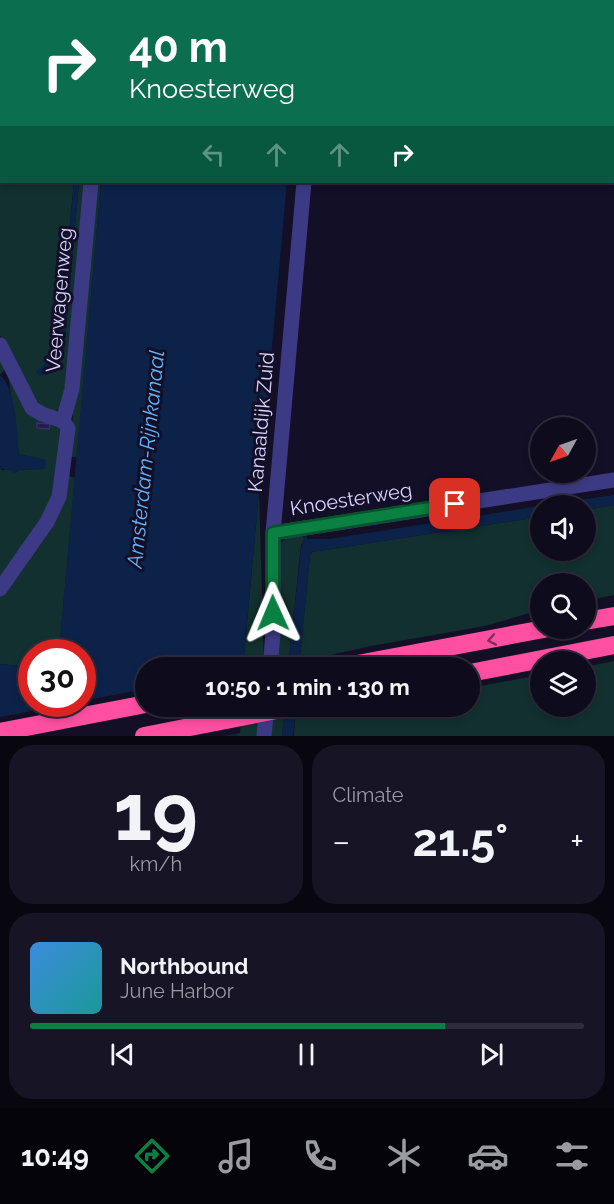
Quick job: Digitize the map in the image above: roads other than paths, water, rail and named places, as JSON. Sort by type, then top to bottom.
[{"type":"highway","points":[[596,619],[614,616]]},
{"type":"highway","points":[[392,657],[530,632]]},
{"type":"highway","points":[[480,671],[614,645]]},
{"type":"highway","points":[[0,732],[135,706]]},
{"type":"highway","points":[[144,736],[241,717]]},
{"type":"street","name":"Veerwagenweg","points":[[63,421],[72,389],[91,183]]},
{"type":"street","name":"Kanaaldijk Zuid","points":[[271,657],[273,533],[304,183]]},
{"type":"street","points":[[0,345],[32,408],[63,421],[68,428],[59,497],[47,522],[0,590]]},
{"type":"street","name":"Knoesterweg","points":[[273,533],[614,480]]},
{"type":"street","points":[[264,736],[266,717]]},
{"type":"water","points":[[74,183],[79,183],[64,353],[41,377],[36,372],[57,353]]},
{"type":"water","name":"Amsterdam-Rijnkanaal","points":[[101,183],[287,183],[244,657],[135,657],[135,717],[238,717],[237,736],[0,736],[0,664],[18,666],[18,717],[96,717],[96,639],[60,639]]},
{"type":"water","points":[[0,375],[13,400],[19,454],[46,460],[45,469],[21,469],[15,473],[0,468]]},
{"type":"water","points":[[614,495],[614,505],[596,508],[596,498]]},
{"type":"water","points":[[530,508],[530,519],[312,552],[300,657],[289,657],[301,549],[304,540],[302,538],[306,536],[308,539],[329,539]]},
{"type":"water","points":[[284,717],[295,717],[293,736],[282,736]]}]
